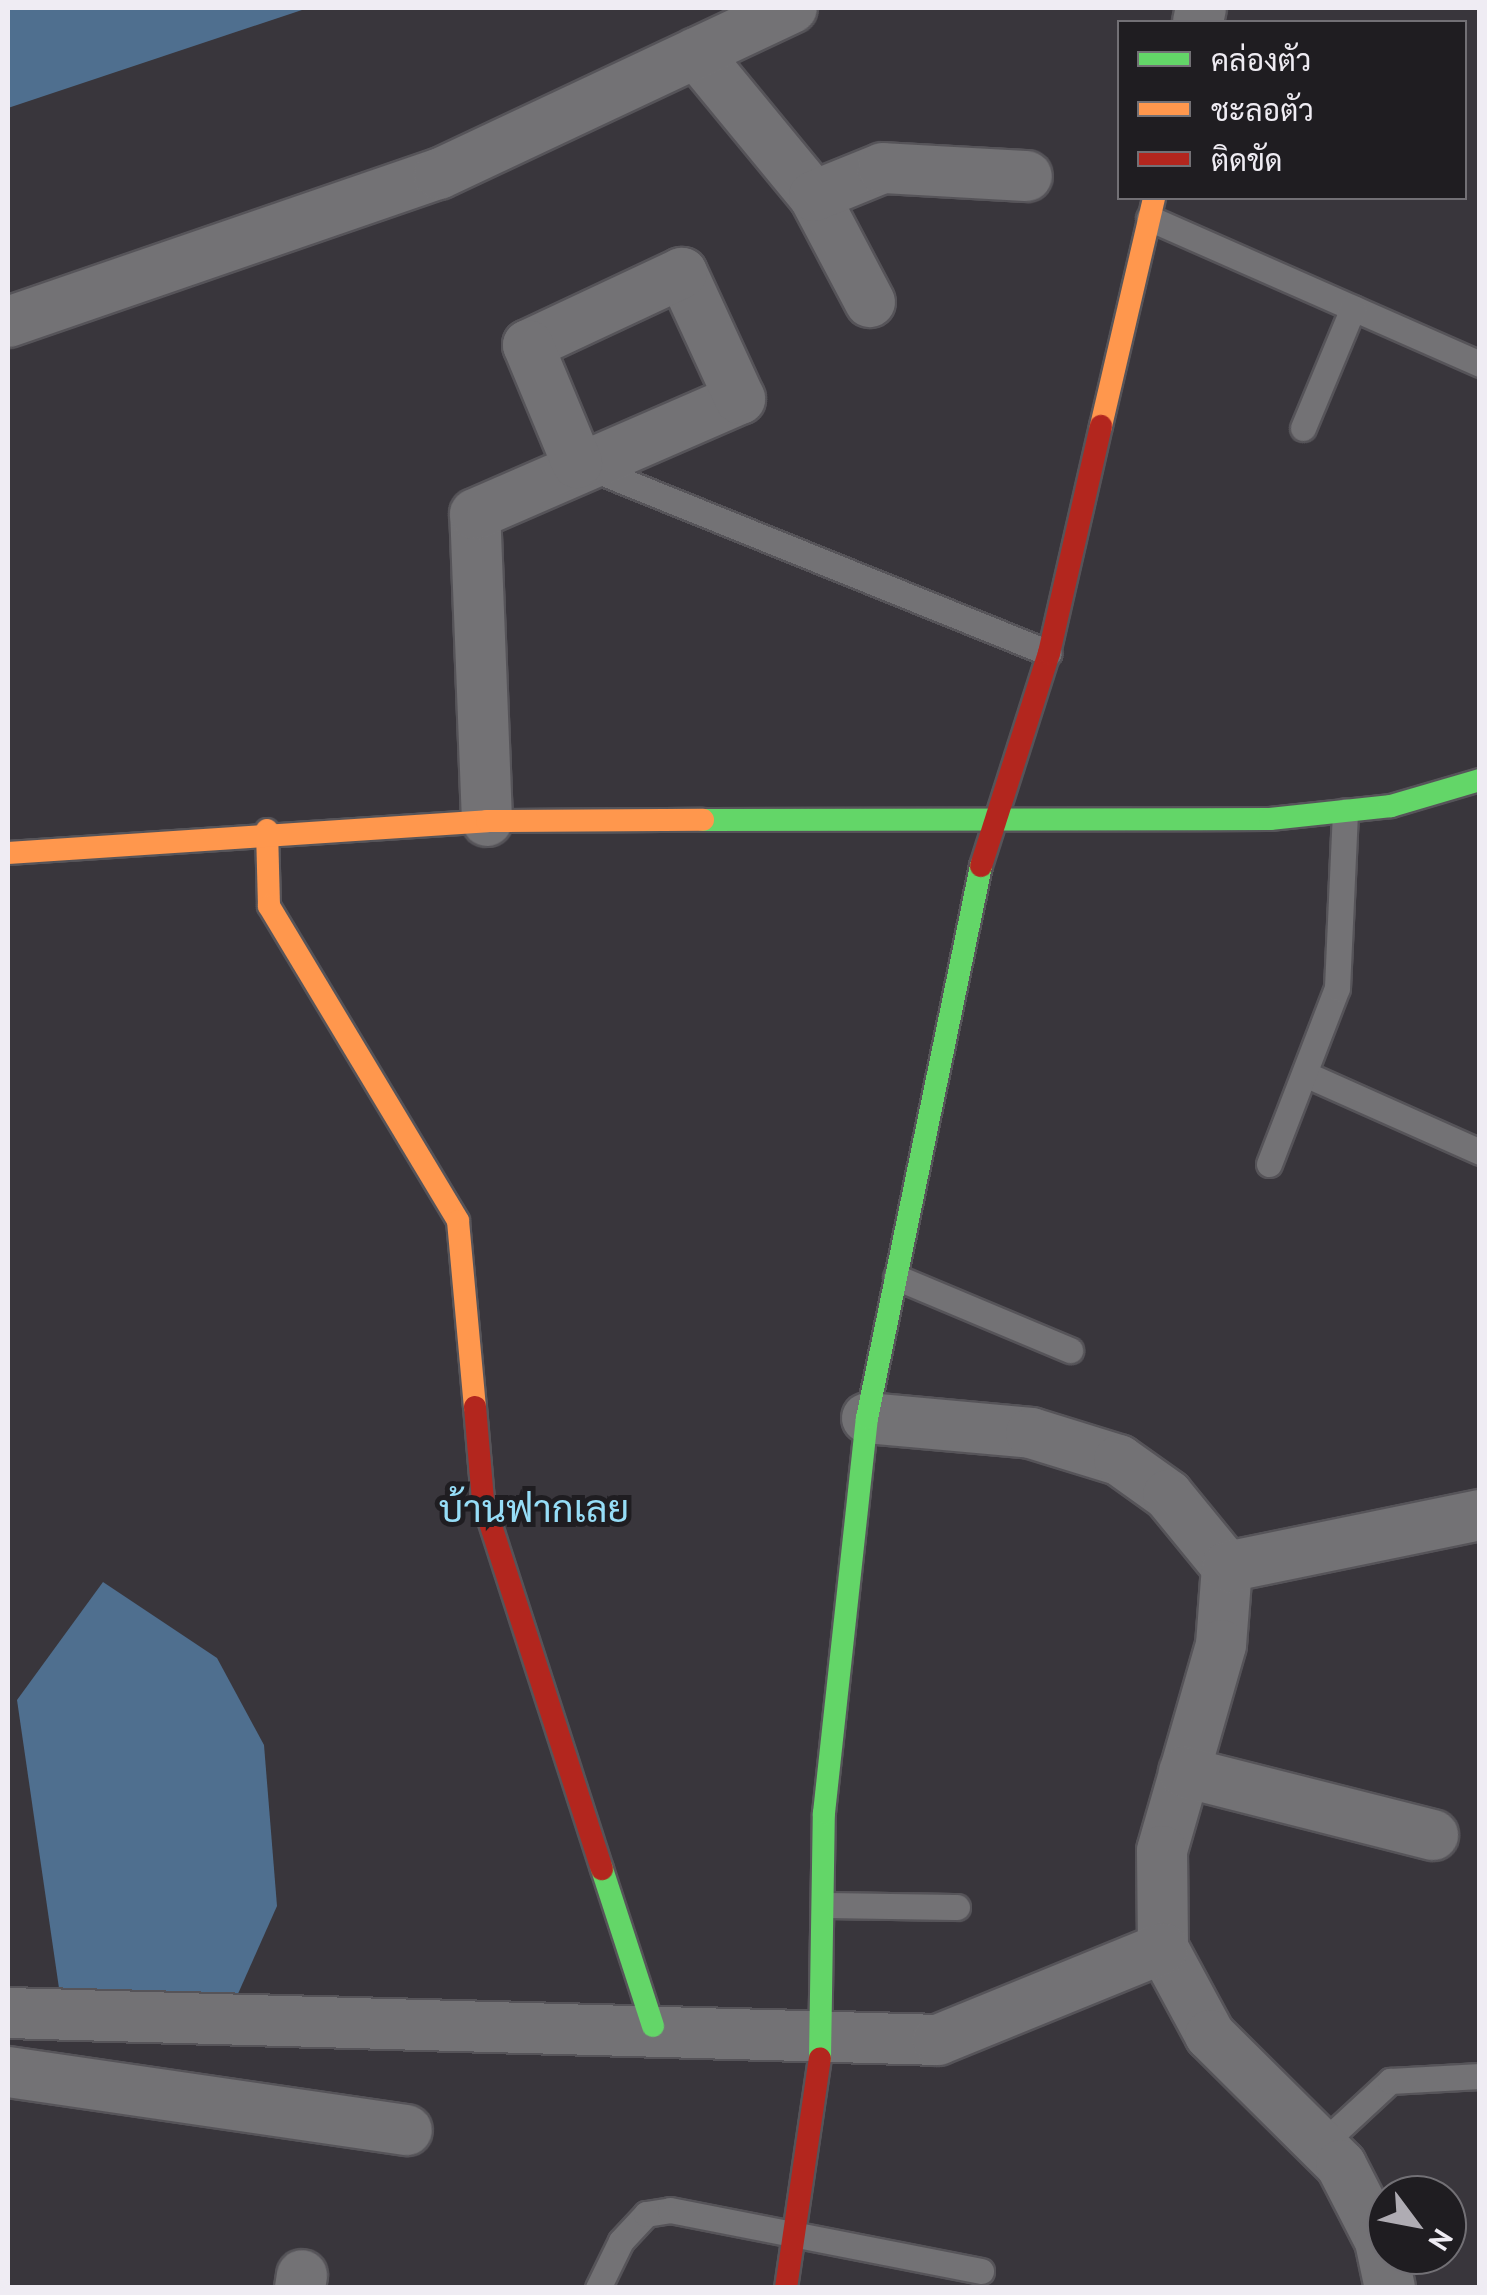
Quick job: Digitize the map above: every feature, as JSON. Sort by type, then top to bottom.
[{"type":"street","points":[[8,322],[439,174],[792,8]]},
{"type":"street","points":[[696,53],[814,196],[870,302]]},
{"type":"street","points":[[814,196],[883,168],[1027,176]]},
{"type":"street","points":[[786,2288],[824,2034],[824,1813],[867,1418],[992,815],[1049,653],[1152,208]]},
{"type":"street","points":[[487,821],[475,514],[577,462]]},
{"type":"street","points":[[8,854],[267,830],[487,821],[1346,811],[1480,780]]},
{"type":"street","points":[[267,830],[269,906],[458,1221],[483,1501],[653,2026]]},
{"type":"street","points":[[867,1418],[1031,1433],[1119,1460],[1168,1494],[1228,1566],[1221,1645],[1162,1851],[1163,1948],[1210,2034],[1322,2144],[1380,2241],[1390,2288]]},
{"type":"street","points":[[1228,1566],[1480,1516]]},
{"type":"street","points":[[1184,1772],[1433,1835]]},
{"type":"street","points":[[8,2013],[653,2026],[938,2040],[1163,1948]]},
{"type":"street","points":[[8,2072],[407,2130]]},
{"type":"lane","points":[[1152,208],[1353,308],[1480,364]]},
{"type":"lane","points":[[1304,428],[1353,308]]},
{"type":"lane","points":[[577,462],[1049,653]]},
{"type":"lane","points":[[1269,1164],[1337,988],[1346,811]]},
{"type":"lane","points":[[1305,1074],[1480,1152]]},
{"type":"lane","points":[[896,1277],[1070,1350]]},
{"type":"lane","points":[[824,1905],[957,1907]]},
{"type":"lane","points":[[1322,2144],[1390,2081],[1480,2076]]},
{"type":"lane","points":[[598,2288],[646,2214],[670,2210],[981,2271]]},
{"type":"water","points":[[8,8],[308,8],[8,108]]},
{"type":"water","points":[[103,1582],[217,1658],[264,1745],[277,1906],[237,1996],[60,1995],[17,1700]]},
{"type":"traffic: fast","points":[[703,820],[1270,819],[1391,806],[1480,780]]},
{"type":"traffic: fast","points":[[820,2058],[824,1813],[867,1418],[981,866]]},
{"type":"traffic: fast","points":[[602,1869],[653,2026]]},
{"type":"traffic: slow","points":[[1101,426],[1154,200]]},
{"type":"traffic: slow","points":[[8,853],[487,821],[703,820]]},
{"type":"traffic: slow","points":[[267,830],[269,906],[458,1221],[475,1407]]},
{"type":"traffic: jam","points":[[981,866],[1049,653],[1101,426]]},
{"type":"traffic: jam","points":[[475,1407],[483,1501],[602,1869]]},
{"type":"traffic: jam","points":[[786,2288],[820,2058]]},
{"type":"district","name":"บ้านฟากเลย","points":[[534,1508]]}]
